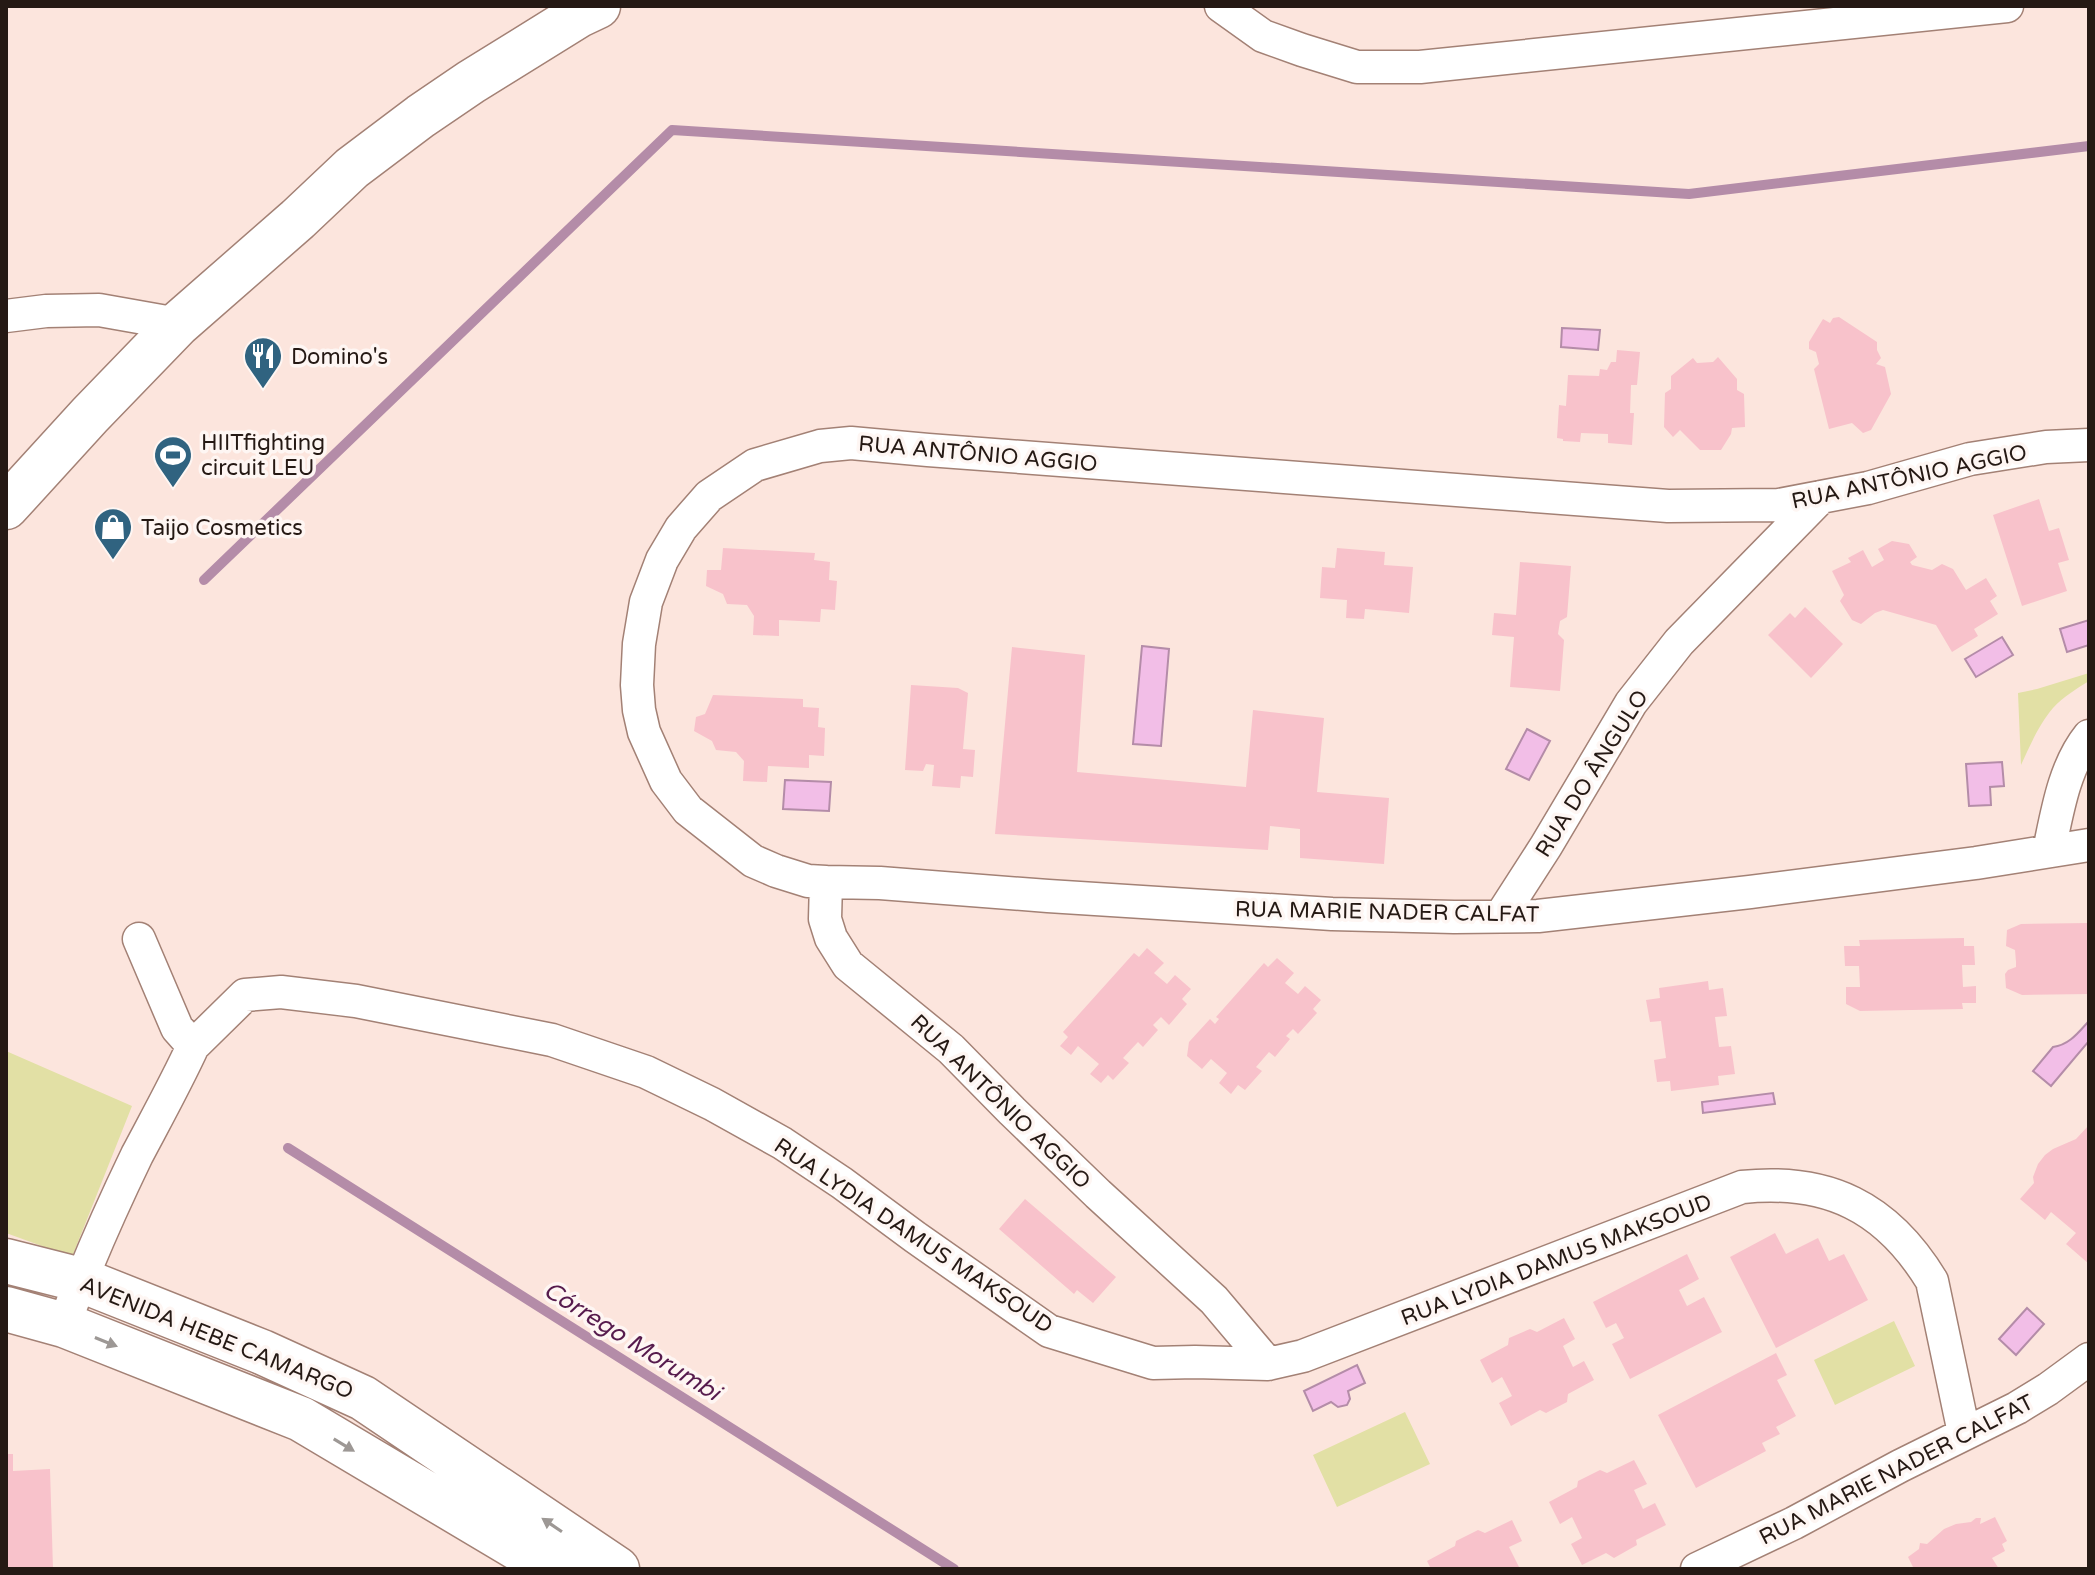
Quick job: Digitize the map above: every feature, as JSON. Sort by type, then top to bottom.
[{"type":"main road","points":[[6,507],[178,324],[352,168],[421,116],[598,6]]},
{"type":"main road","name":"AVENIDA HEBE CAMARGO","points":[[6,1261],[81,1280],[262,1352],[363,1398],[617,1569]]},
{"type":"main road","name":"AVENIDA HEBE CAMARGO","points":[[6,1309],[64,1325],[301,1419],[553,1569]]},
{"type":"street","points":[[1221,6],[1263,36],[1357,67],[1420,67],[2007,6]]},
{"type":"street","points":[[6,316],[99,310],[178,324]]},
{"type":"street","name":"RUA ANTÔNIO AGGIO","points":[[1268,1364],[1214,1300],[1098,1194],[951,1049],[848,965],[831,938],[825,919],[826,882],[808,881],[753,861],[688,810],[666,781],[644,732],[639,710],[639,644],[646,602],[662,560],[681,528],[709,496],[755,465],[820,446],[851,443],[1668,506],[1779,505],[1868,488],[1970,459],[2046,447],[2089,445]]},
{"type":"street","name":"RUA DO ÂNGULO","points":[[1501,916],[1631,703],[1679,642],[1821,497]]},
{"type":"street","points":[[2049,851],[2067,779],[2081,746],[2089,736]]},
{"type":"street","name":"RUA MARIE NADER CALFAT","points":[[826,882],[880,883],[1332,914],[1538,916],[1976,863],[2089,845]]},
{"type":"street","points":[[64,1325],[136,1159],[193,1046],[177,1028],[139,939]]},
{"type":"street","name":"RUA LYDIA DAMUS MAKSOUD","points":[[193,1046],[245,995],[281,992],[356,1001],[552,1040],[646,1072],[782,1143],[1049,1331],[1153,1363],[1268,1364],[1303,1356],[1742,1187],[1771,1184],[1801,1187],[1832,1194],[1868,1210],[1897,1234],[1918,1259],[1932,1281],[1964,1433]]},
{"type":"street","name":"RUA MARIE NADER CALFAT","points":[[1697,1569],[1794,1523],[2017,1408],[2089,1359]]},
{"type":"shaded area","points":[[1562,328],[1600,330],[1598,350],[1561,347]]},
{"type":"shaded area","points":[[2089,620],[2089,645],[2067,652],[2060,629]]},
{"type":"shaded area","points":[[2002,637],[2013,655],[1976,677],[1965,659]]},
{"type":"shaded area","points":[[1142,646],[1169,649],[1161,746],[1133,744]]},
{"type":"shaded area","points":[[2089,673],[2089,681],[2065,697],[2048,714],[2021,765],[2018,693]]},
{"type":"shaded area","points":[[1527,729],[1550,741],[1529,780],[1506,769]]},
{"type":"shaded area","points":[[2002,762],[2004,786],[1990,787],[1991,805],[1969,806],[1966,764]]},
{"type":"shaded area","points":[[785,780],[831,782],[829,811],[783,809]]},
{"type":"shaded area","points":[[2088,1022],[2089,1041],[2051,1086],[2033,1071],[2053,1047],[2068,1041]]},
{"type":"shaded area","points":[[6,1051],[132,1106],[72,1257],[6,1233]]},
{"type":"shaded area","points":[[1773,1093],[1775,1104],[1703,1113],[1702,1102]]},
{"type":"shaded area","points":[[2027,1308],[2044,1324],[2016,1355],[1999,1339]]},
{"type":"shaded area","points":[[1894,1321],[1915,1366],[1835,1405],[1814,1360]]},
{"type":"shaded area","points":[[1357,1365],[1365,1383],[1348,1391],[1350,1399],[1347,1405],[1338,1407],[1331,1402],[1313,1411],[1304,1391]]},
{"type":"shaded area","points":[[1405,1412],[1430,1464],[1337,1507],[1313,1455]]},
{"type":"building","points":[[1839,317],[1877,342],[1881,358],[1876,364],[1885,367],[1891,394],[1871,430],[1863,433],[1852,423],[1829,429],[1814,369],[1819,364],[1816,352],[1809,349],[1809,342],[1823,319],[1830,323],[1833,318]]},
{"type":"building","points":[[1617,350],[1640,352],[1637,385],[1631,385],[1630,413],[1634,413],[1632,445],[1608,443],[1608,434],[1581,433],[1580,442],[1557,438],[1559,405],[1566,406],[1568,375],[1599,376],[1600,369],[1607,370],[1611,362],[1616,362]]},
{"type":"building","points":[[1718,357],[1737,379],[1737,390],[1744,394],[1745,427],[1732,428],[1721,450],[1700,450],[1680,430],[1673,437],[1664,427],[1665,393],[1671,389],[1671,376],[1693,358],[1697,363],[1713,362]]},
{"type":"building","points":[[2039,499],[2049,531],[2059,528],[2069,560],[2058,563],[2067,591],[2022,606],[1993,515]]},
{"type":"building","points":[[1892,541],[1909,544],[1917,557],[1910,562],[1912,565],[1932,570],[1942,564],[1953,569],[1966,590],[1986,578],[1997,596],[1990,601],[1998,614],[1974,629],[1978,636],[1952,652],[1936,625],[1883,610],[1861,624],[1852,620],[1840,601],[1844,595],[1832,571],[1851,562],[1848,558],[1863,550],[1872,567],[1884,560],[1878,549]]},
{"type":"building","points":[[723,548],[815,553],[814,560],[830,562],[829,580],[837,581],[835,610],[821,609],[820,622],[779,620],[779,636],[753,635],[754,616],[747,605],[727,604],[723,594],[706,586],[707,570],[721,570]]},
{"type":"building","points":[[1337,548],[1385,552],[1384,565],[1413,567],[1409,613],[1365,609],[1364,619],[1346,618],[1347,600],[1320,598],[1322,567],[1335,568]]},
{"type":"building","points":[[1520,562],[1571,566],[1567,617],[1560,621],[1558,634],[1564,640],[1560,691],[1510,687],[1514,637],[1492,635],[1494,613],[1516,615]]},
{"type":"building","points":[[1805,607],[1843,644],[1811,678],[1768,635],[1790,613],[1795,618]]},
{"type":"building","points":[[1012,647],[1085,655],[1077,772],[1246,787],[1253,710],[1324,718],[1317,792],[1389,798],[1384,864],[1300,858],[1300,829],[1270,826],[1268,850],[995,834]]},
{"type":"building","points":[[911,685],[958,688],[968,693],[963,749],[975,750],[973,777],[961,776],[960,788],[932,786],[934,765],[926,764],[923,771],[905,770]]},
{"type":"building","points":[[713,695],[803,699],[803,707],[819,708],[818,727],[825,728],[824,756],[809,755],[809,768],[768,766],[767,782],[743,781],[744,761],[736,752],[716,750],[712,741],[694,731],[696,717],[705,714]]},
{"type":"building","points":[[2089,923],[2089,994],[2022,995],[2006,988],[2005,974],[2016,967],[2015,950],[2006,946],[2007,930],[2021,924]]},
{"type":"building","points":[[1964,938],[1964,946],[1974,946],[1975,965],[1962,965],[1963,987],[1976,986],[1976,1003],[1962,1003],[1963,1009],[1860,1011],[1846,1004],[1846,987],[1860,987],[1859,966],[1845,966],[1844,946],[1860,946],[1859,940]]},
{"type":"building","points":[[1147,948],[1164,963],[1154,973],[1167,984],[1175,975],[1191,989],[1182,999],[1187,1004],[1169,1025],[1161,1017],[1153,1025],[1158,1030],[1143,1047],[1138,1042],[1123,1058],[1129,1063],[1113,1080],[1108,1075],[1101,1083],[1090,1074],[1099,1064],[1078,1046],[1071,1055],[1060,1046],[1068,1037],[1063,1032],[1134,953],[1139,957]]},
{"type":"building","points":[[1277,958],[1294,973],[1285,983],[1298,994],[1305,986],[1321,1000],[1313,1009],[1317,1013],[1298,1034],[1293,1029],[1286,1036],[1290,1039],[1275,1057],[1269,1052],[1256,1067],[1262,1071],[1245,1090],[1238,1085],[1231,1094],[1219,1083],[1227,1073],[1211,1059],[1202,1069],[1187,1056],[1189,1042],[1210,1019],[1215,1024],[1219,1019],[1216,1017],[1264,963],[1268,967]]},
{"type":"building","points":[[1708,981],[1709,990],[1723,988],[1727,1016],[1715,1017],[1719,1047],[1731,1046],[1735,1074],[1718,1076],[1719,1085],[1671,1091],[1670,1081],[1657,1082],[1654,1060],[1666,1058],[1661,1021],[1650,1022],[1646,1000],[1660,998],[1659,988]]},
{"type":"building","points":[[2089,1125],[2089,1264],[2066,1244],[2076,1233],[2051,1212],[2045,1220],[2020,1199],[2034,1183],[2038,1164],[2045,1155],[2076,1139]]},
{"type":"building","points":[[1025,1199],[1116,1277],[1093,1303],[1077,1290],[1074,1294],[999,1229]]},
{"type":"building","points":[[1775,1233],[1786,1254],[1818,1238],[1829,1261],[1844,1254],[1868,1300],[1776,1348],[1730,1257]]},
{"type":"building","points":[[1687,1254],[1699,1279],[1679,1290],[1687,1306],[1704,1297],[1722,1332],[1630,1379],[1612,1344],[1624,1338],[1616,1323],[1606,1328],[1593,1302]]},
{"type":"building","points":[[1564,1318],[1575,1339],[1563,1346],[1573,1367],[1584,1361],[1594,1380],[1568,1394],[1567,1402],[1546,1413],[1540,1410],[1511,1426],[1499,1403],[1512,1396],[1502,1377],[1492,1383],[1480,1360],[1508,1345],[1509,1338],[1530,1329],[1537,1332]]},
{"type":"building","points":[[1776,1353],[1787,1375],[1777,1380],[1796,1416],[1776,1427],[1780,1434],[1762,1443],[1766,1451],[1696,1488],[1658,1415]]},
{"type":"building","points":[[6,1454],[13,1454],[13,1471],[50,1469],[53,1569],[6,1569]]},
{"type":"building","points":[[1634,1460],[1647,1484],[1634,1490],[1643,1509],[1655,1503],[1666,1525],[1636,1540],[1637,1545],[1614,1558],[1606,1553],[1582,1565],[1571,1544],[1582,1538],[1572,1517],[1560,1524],[1549,1502],[1600,1470],[1607,1473]]},
{"type":"building","points":[[1995,1517],[2007,1541],[2002,1544],[2005,1551],[1992,1558],[1999,1569],[1914,1569],[1908,1557],[1919,1549],[1920,1543],[1927,1544],[1944,1529],[1956,1524],[1981,1518],[1980,1524]]},
{"type":"building","points":[[1512,1520],[1522,1541],[1509,1547],[1520,1569],[1431,1569],[1427,1561],[1455,1546],[1456,1541],[1478,1530],[1485,1533]]},
{"type":"waterway","points":[[204,580],[672,130],[1689,194],[2089,146]]},
{"type":"waterway","name":"Córrego Morumbi","points":[[288,1148],[954,1569]]},
{"type":"place","name":"Domino's","points":[[263,390]]},
{"type":"place","name":"HIITfighting circuit LEU","points":[[173,489]]},
{"type":"place","name":"Taijo Cosmetics","points":[[113,561]]}]
